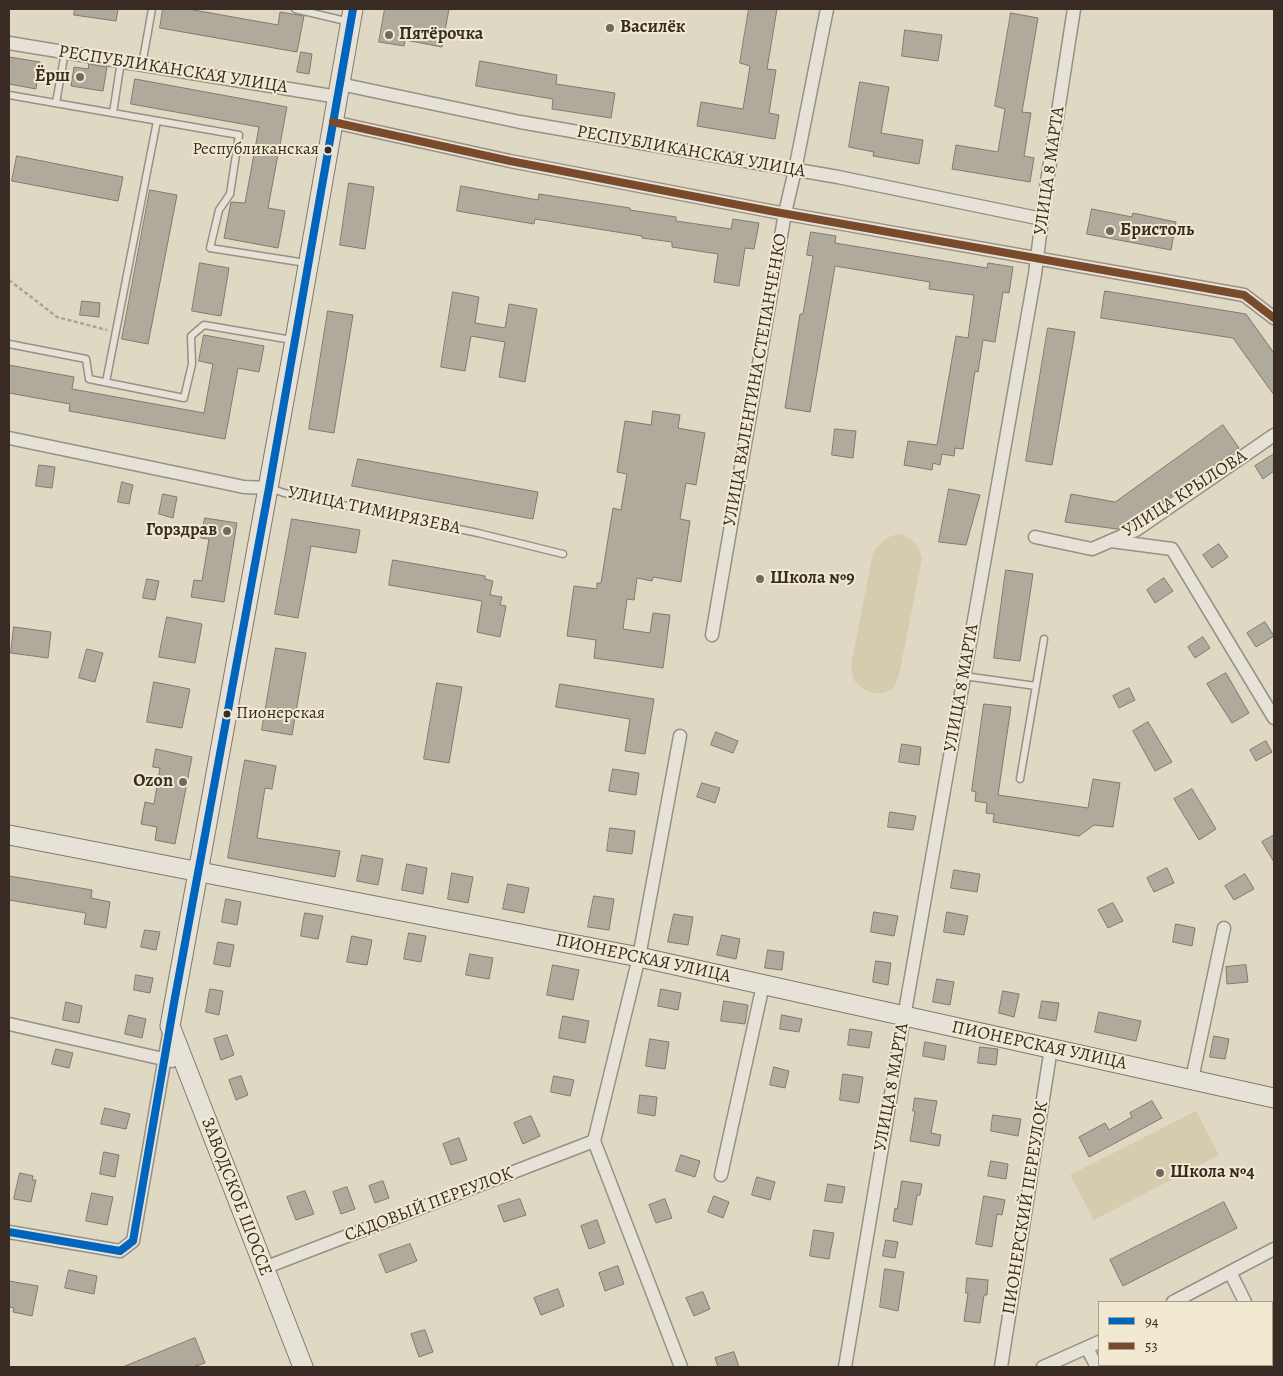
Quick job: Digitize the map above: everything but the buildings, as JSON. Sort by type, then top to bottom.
[{"type":"street","name":"УЛИЦА ВАЛЕНТИНА СТЕПАНЧЕНКО","points":[[712,635],[784,214],[795,170],[827,9]]},
{"type":"street","name":"УЛИЦА 8 МАРТА","points":[[845,1367],[904,1017],[1037,259],[1074,9]]},
{"type":"street","points":[[9,1232],[120,1251],[133,1241],[352,15]]},
{"type":"street","name":"РЕСПУБЛИКАНСКАЯ УЛИЦА","points":[[9,43],[142,65],[339,91],[795,170],[1042,218]]},
{"type":"street","points":[[333,122],[510,161],[784,214],[1244,295],[1274,318]]},
{"type":"street","name":"УЛИЦА КРЫЛОВА","points":[[1035,537],[1092,549],[1111,541],[1136,530],[1274,435]]},
{"type":"street","name":"УЛИЦА ТИМИРЯЗЕВА","points":[[9,438],[244,487],[269,488]]},
{"type":"street","points":[[1111,541],[1172,549],[1274,718]]},
{"type":"street","points":[[680,736],[639,957],[594,1141],[681,1367]]},
{"type":"street","name":"ПИОНЕРСКАЯ УЛИЦА","points":[[9,835],[639,957],[1274,1098]]},
{"type":"street","points":[[1192,1079],[1224,928]]},
{"type":"street","points":[[721,1175],[763,985]]},
{"type":"street","points":[[9,1024],[184,1064]]},
{"type":"street","name":"ЗАВОДСКОЕ ШОССЕ","points":[[170,1026],[303,1367]]},
{"type":"street","name":"ПИОНЕРСКИЙ ПЕРЕУЛОК","points":[[1001,1367],[1051,1048]]},
{"type":"street","name":"САДОВЫЙ ПЕРЕУЛОК","points":[[264,1268],[594,1141]]},
{"type":"street","points":[[1175,1301],[1274,1249]]},
{"type":"street","points":[[1230,1272],[1245,1301]]},
{"type":"street","points":[[1043,1367],[1098,1342]]},
{"type":"street","points":[[1087,1348],[1097,1367]]},
{"type":"lane","points":[[142,65],[152,9]]},
{"type":"lane","points":[[295,9],[352,15]]},
{"type":"lane","points":[[56,103],[65,52]]},
{"type":"lane","points":[[113,113],[122,62]]},
{"type":"lane","points":[[9,95],[239,135],[230,194],[219,210],[210,248],[308,264]]},
{"type":"lane","points":[[106,382],[157,120]]},
{"type":"lane","points":[[9,344],[86,359],[89,379],[184,398],[192,364],[191,336],[204,325],[295,340]]},
{"type":"lane","name":"УЛИЦА ТИМИРЯЗЕВА","points":[[269,488],[284,493],[478,533],[563,554]]},
{"type":"lane","points":[[1020,779],[1044,639]]},
{"type":"lane","points":[[964,676],[1036,686]]},
{"type":"path","points":[[9,280],[57,317],[116,333]]},
{"type":"shaded area","points":[[900,534],[915,543],[922,559],[899,675],[892,689],[887,692],[877,693],[861,688],[857,684],[853,678],[851,665],[873,553],[884,540]]},
{"type":"shaded area","points":[[1196,1111],[1219,1155],[1094,1220],[1070,1175]]},
{"type":"transit line","name":"94","points":[[9,1232],[120,1251],[133,1241],[174,1003],[269,488],[353,9]]},
{"type":"transit line","name":"53","points":[[333,122],[510,161],[770,211],[1244,295],[1274,318]]},
{"type":"place","name":"Василёк","points":[[610,28]]},
{"type":"place","name":"Пятёрочка","points":[[389,35]]},
{"type":"place","name":"Ёрш","points":[[80,77]]},
{"type":"place","name":"Республиканская","points":[[328,150]]},
{"type":"place","name":"Бристоль","points":[[1110,231]]},
{"type":"place","name":"Горздрав","points":[[227,531]]},
{"type":"place","name":"Школа №9","points":[[760,579]]},
{"type":"place","name":"Пионерская","points":[[227,714]]},
{"type":"place","name":"Ozon","points":[[183,782]]},
{"type":"place","name":"Школа №4","points":[[1160,1173]]}]
